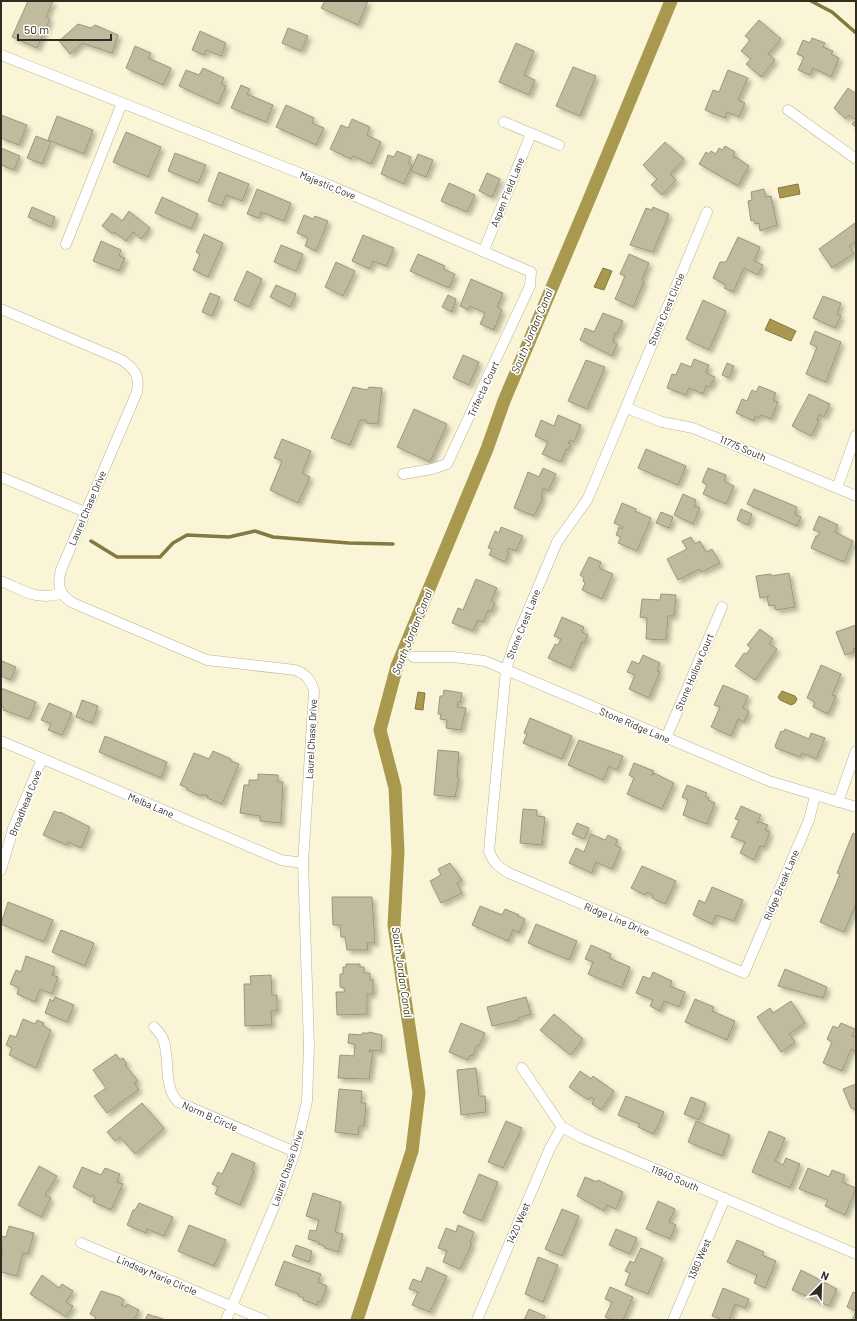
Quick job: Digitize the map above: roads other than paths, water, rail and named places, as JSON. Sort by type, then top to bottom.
[{"type":"street","name":"Majestic Cove","points":[[1,55],[322,182],[484,250],[531,272]]},
{"type":"street","points":[[66,244],[122,103]]},
{"type":"street","points":[[788,110],[856,159]]},
{"type":"street","points":[[504,122],[559,145]]},
{"type":"street","name":"Aspen Field Lane","points":[[484,250],[531,134]]},
{"type":"street","name":"Stone Crest Circle","points":[[627,408],[635,385],[707,212]]},
{"type":"street","name":"Trifecta Court","points":[[404,474],[432,469],[447,464],[530,286],[531,272]]},
{"type":"street","name":"Laurel Chase Drive","points":[[1,309],[122,360],[137,374],[137,392],[85,512],[59,578],[58,586],[61,594],[73,603],[207,660],[295,670],[308,677],[314,691],[303,863],[309,1074],[307,1102],[295,1152],[226,1320]]},
{"type":"street","name":"11775 South","points":[[627,408],[662,422],[693,428],[856,496]]},
{"type":"street","name":"Stone Crest Lane","points":[[493,861],[489,851],[489,841],[506,670],[514,644],[557,542],[587,500],[627,408]]},
{"type":"street","points":[[837,488],[856,435]]},
{"type":"street","points":[[1,476],[85,512]]},
{"type":"street","points":[[1,581],[38,597],[61,594]]},
{"type":"street","name":"Stone Hollow Court","points":[[666,738],[722,606]]},
{"type":"street","name":"Stone Ridge Lane","points":[[413,657],[469,658],[485,661],[769,781],[815,796],[856,807]]},
{"type":"street","name":"Melba Lane","points":[[1,741],[281,860],[303,863]]},
{"type":"street","points":[[838,802],[856,751]]},
{"type":"street","name":"Broadhead Cove","points":[[1,870],[13,829],[42,759]]},
{"type":"street","name":"Ridge Break Lane","points":[[744,973],[809,820],[815,796]]},
{"type":"street","name":"Ridge Line Drive","points":[[493,861],[500,868],[509,873],[744,973]]},
{"type":"street","name":"Norm B Circle","points":[[154,1027],[164,1040],[170,1088],[172,1096],[178,1102],[295,1152]]},
{"type":"street","name":"11940 South","points":[[522,1068],[562,1127],[582,1138],[856,1254]]},
{"type":"street","name":"1420 West","points":[[477,1320],[550,1148],[562,1127]]},
{"type":"street","name":"1380 West","points":[[673,1320],[724,1198]]},
{"type":"street","name":"Lindsay Marie Circle","points":[[81,1243],[264,1320]]},
{"type":"waterway","name":"South Jordan Canal","points":[[357,1320],[412,1151],[419,1093],[394,925],[398,852],[395,788],[380,730],[397,666],[487,449],[504,401],[671,1]]},
{"type":"waterway","points":[[811,1],[832,12],[856,33]]},
{"type":"waterway","points":[[91,541],[117,557],[160,557],[173,543],[187,535],[229,537],[255,531],[273,537],[349,543],[393,544]]}]
